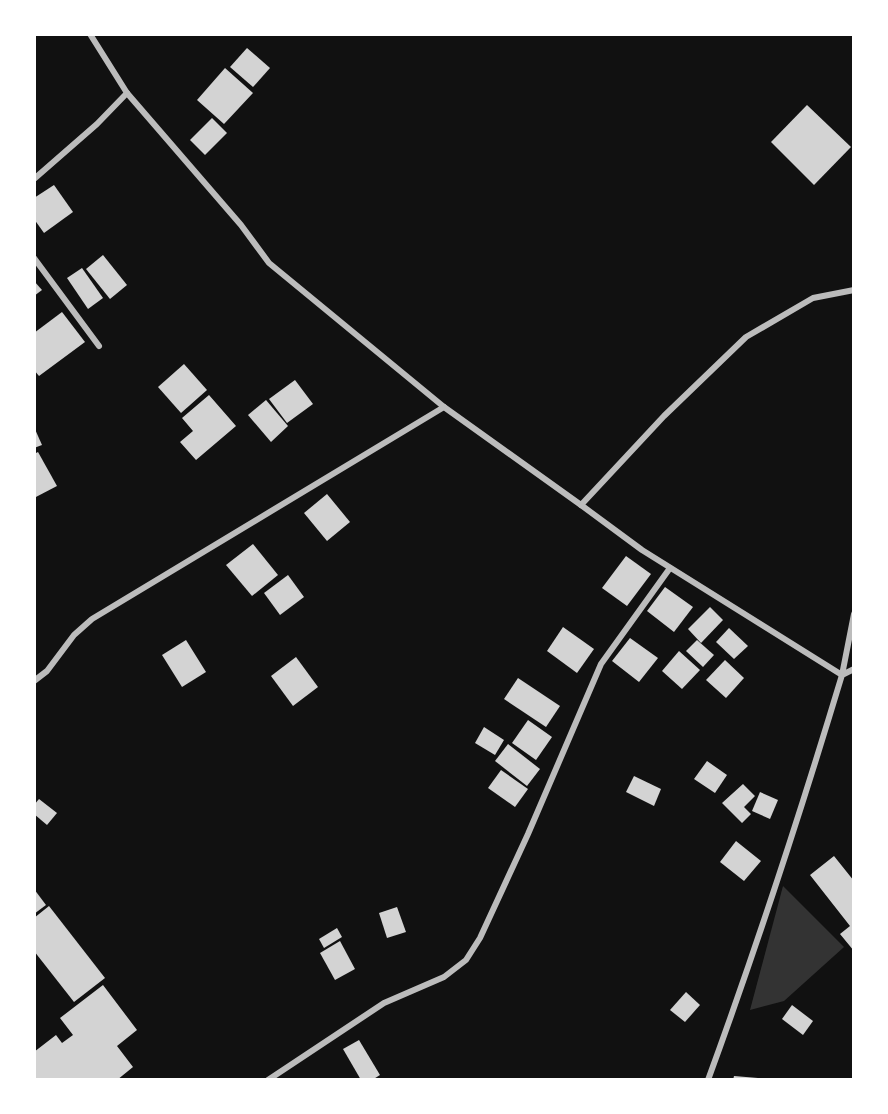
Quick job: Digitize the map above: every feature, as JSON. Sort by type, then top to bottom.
[{"type":"street","points":[[90,34],[127,93],[241,225],[269,263],[444,407],[642,550],[842,675]]},
{"type":"street","points":[[34,179],[97,124],[127,93]]},
{"type":"street","points":[[34,258],[99,346]]},
{"type":"street","points":[[581,505],[664,416],[746,337],[813,298],[854,290]]},
{"type":"street","points":[[34,681],[46,671],[74,635],[92,619],[444,407]]},
{"type":"street","points":[[268,1080],[384,1003],[444,977],[466,960],[480,938],[528,834],[601,664],[670,568]]},
{"type":"street","points":[[708,1080],[748,968],[817,757],[842,675],[854,614]]},
{"type":"street","points":[[842,675],[854,669]]},
{"type":"shaded area","points":[[783,886],[844,947],[784,1001],[750,1010]]},
{"type":"building","points":[[247,48],[270,68],[253,87],[230,67]]},
{"type":"building","points":[[225,68],[253,93],[224,124],[197,100]]},
{"type":"building","points":[[807,105],[851,147],[814,185],[771,142]]},
{"type":"building","points":[[212,118],[227,133],[205,155],[190,140]]},
{"type":"building","points":[[54,185],[73,212],[44,233],[34,219],[34,198]]},
{"type":"building","points":[[103,255],[127,285],[110,299],[86,269]]},
{"type":"building","points":[[82,268],[103,298],[88,309],[67,278]]},
{"type":"building","points":[[34,281],[42,290],[34,296]]},
{"type":"building","points":[[62,312],[85,342],[39,376],[34,370],[34,333]]},
{"type":"building","points":[[184,364],[207,390],[181,413],[158,387]]},
{"type":"building","points":[[295,380],[313,404],[287,423],[269,399]]},
{"type":"building","points":[[209,395],[236,426],[196,460],[180,442],[193,431],[182,418]]},
{"type":"building","points":[[266,400],[288,426],[271,442],[248,415]]},
{"type":"building","points":[[34,427],[42,445],[34,448]]},
{"type":"building","points":[[38,452],[57,486],[34,498],[34,454]]},
{"type":"building","points":[[327,494],[350,522],[327,541],[304,513]]},
{"type":"building","points":[[253,544],[278,575],[252,596],[226,565]]},
{"type":"building","points":[[626,556],[651,574],[627,606],[602,588]]},
{"type":"building","points":[[288,575],[304,597],[280,615],[264,593]]},
{"type":"building","points":[[665,587],[693,607],[674,632],[647,611]]},
{"type":"building","points":[[710,607],[723,620],[701,643],[688,629]]},
{"type":"building","points":[[563,627],[594,649],[577,673],[547,651]]},
{"type":"building","points":[[729,628],[748,646],[734,659],[716,642]]},
{"type":"building","points":[[630,638],[658,658],[639,682],[612,661]]},
{"type":"building","points":[[186,640],[206,672],[182,687],[162,655]]},
{"type":"building","points":[[697,640],[714,655],[703,667],[686,651]]},
{"type":"building","points":[[679,651],[700,670],[682,689],[662,671]]},
{"type":"building","points":[[296,657],[318,687],[293,706],[271,676]]},
{"type":"building","points":[[725,660],[744,678],[726,698],[706,680]]},
{"type":"building","points":[[518,678],[560,706],[546,727],[504,699]]},
{"type":"building","points":[[528,720],[552,737],[536,760],[512,743]]},
{"type":"building","points":[[484,727],[504,740],[495,755],[475,743]]},
{"type":"building","points":[[508,744],[540,769],[527,786],[495,761]]},
{"type":"building","points":[[707,761],[727,775],[715,793],[694,779]]},
{"type":"building","points":[[501,770],[528,789],[515,807],[488,788]]},
{"type":"building","points":[[634,776],[661,789],[654,806],[626,792]]},
{"type":"building","points":[[743,784],[755,796],[744,807],[751,814],[742,823],[722,803]]},
{"type":"building","points":[[760,792],[778,800],[770,819],[752,811]]},
{"type":"building","points":[[39,799],[57,813],[47,825],[34,814],[34,805]]},
{"type":"building","points":[[736,841],[761,861],[744,881],[720,862]]},
{"type":"building","points":[[834,856],[854,881],[854,951],[840,934],[850,926],[810,875]]},
{"type":"building","points":[[34,889],[46,905],[34,914]]},
{"type":"building","points":[[49,906],[105,978],[74,1002],[34,951],[34,918]]},
{"type":"building","points":[[397,907],[406,932],[387,938],[379,913]]},
{"type":"building","points":[[337,928],[342,937],[324,948],[319,939]]},
{"type":"building","points":[[340,941],[355,969],[335,980],[320,953]]},
{"type":"building","points":[[103,985],[137,1030],[117,1046],[133,1067],[117,1080],[36,1080],[34,1052],[56,1035],[62,1043],[73,1035],[60,1018]]},
{"type":"building","points":[[686,992],[700,1005],[685,1022],[670,1010]]},
{"type":"building","points":[[792,1005],[813,1021],[803,1035],[782,1019]]},
{"type":"building","points":[[359,1040],[380,1075],[372,1080],[361,1080],[343,1049]]},
{"type":"building","points":[[734,1076],[758,1078],[758,1080],[733,1080]]}]
